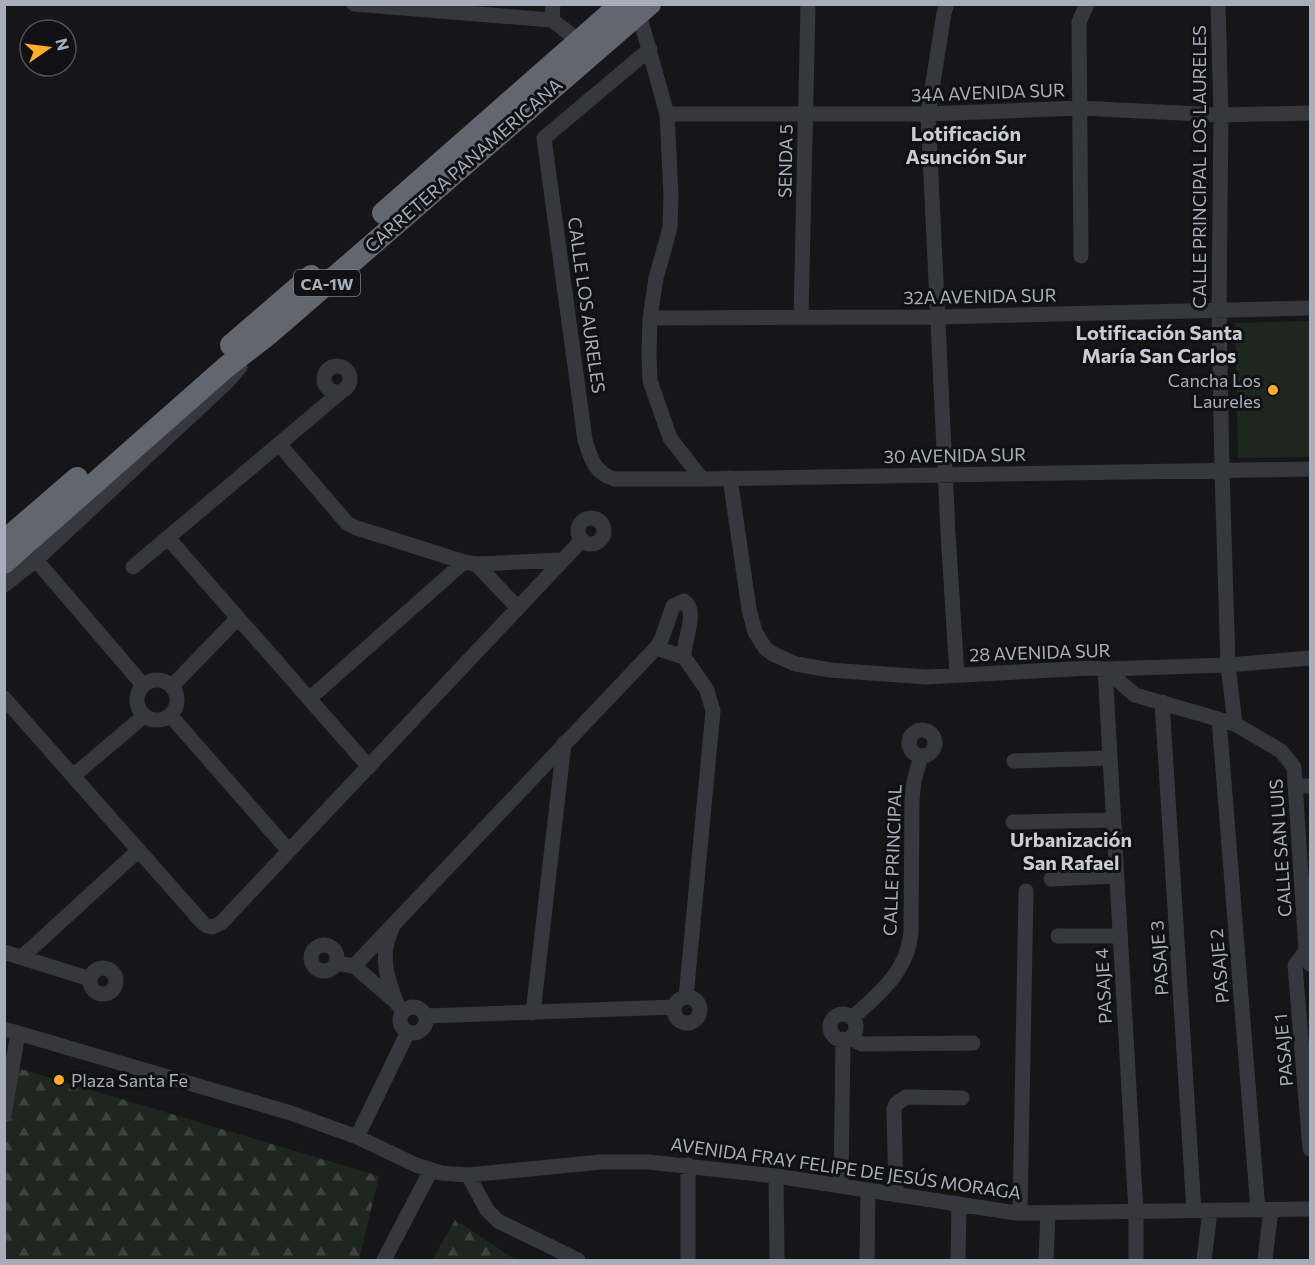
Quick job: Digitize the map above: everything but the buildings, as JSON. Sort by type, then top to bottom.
[{"type":"highway","name":"CARRETERA PANAMERICANA","points":[[4,541],[579,41],[637,8]]},
{"type":"highway","name":"CARRETERA PANAMERICANA","points":[[4,563],[225,368],[270,333],[637,8]]},
{"type":"street","points":[[354,4],[553,12],[579,41]]},
{"type":"street","name":"SENDA 5","points":[[801,318],[808,4]]},
{"type":"street","points":[[947,4],[928,114],[957,675]]},
{"type":"street","points":[[1081,256],[1079,22],[1087,4]]},
{"type":"street","name":"CALLE PRINCIPAL LOS LAURELES","points":[[1218,4],[1221,115],[1219,309],[1222,471],[1228,665],[1235,724]]},
{"type":"street","points":[[637,8],[667,114],[670,228],[657,278],[651,318],[650,381],[674,445],[702,479]]},
{"type":"street","name":"CALLE LOS AURELES","points":[[602,475],[591,459],[585,440],[544,138],[650,49]]},
{"type":"street","name":"34A AVENIDA SUR","points":[[667,114],[928,114],[1079,108],[1221,115],[1311,113]]},
{"type":"street","name":"32A AVENIDA SUR","points":[[651,318],[938,317],[1311,308]]},
{"type":"street","points":[[4,585],[36,560],[226,383],[270,333]]},
{"type":"street","points":[[133,567],[342,391]]},
{"type":"street","points":[[279,444],[347,523],[354,527],[470,563],[563,560]]},
{"type":"street","name":"30 AVENIDA SUR","points":[[602,475],[614,479],[702,479],[1311,469]]},
{"type":"street","name":"28 AVENIDA SUR","points":[[730,478],[749,609],[755,632],[765,648],[796,664],[830,670],[926,677],[1090,668],[1228,665],[1311,658]]},
{"type":"street","points":[[168,538],[369,767]]},
{"type":"street","points":[[4,698],[202,922],[212,927],[221,923],[582,540]]},
{"type":"street","points":[[36,560],[143,685]]},
{"type":"street","points":[[470,563],[519,608]]},
{"type":"street","points":[[309,699],[470,563]]},
{"type":"street","points":[[354,966],[656,648],[662,638],[673,606],[684,601],[690,606],[691,613],[684,644],[684,657],[708,690],[713,711],[686,997]]},
{"type":"street","points":[[172,686],[238,618]]},
{"type":"street","points":[[656,648],[684,657]]},
{"type":"street","name":"CALLE SAN LUIS","points":[[1105,669],[1135,695],[1235,724],[1281,751],[1294,767],[1303,786],[1309,958]]},
{"type":"street","name":"PASAJE 4","points":[[1105,669],[1136,1212],[1136,1260]]},
{"type":"street","points":[[153,679],[160,679],[172,686],[177,705],[170,715],[159,720],[144,716],[137,699],[143,685],[153,679]]},
{"type":"street","name":"PASAJE 3","points":[[1162,702],[1194,1211]]},
{"type":"street","points":[[170,715],[289,851]]},
{"type":"street","points":[[73,776],[144,716]]},
{"type":"street","name":"PASAJE 2","points":[[1219,719],[1264,1210]]},
{"type":"street","points":[[533,1013],[564,743]]},
{"type":"street","name":"CALLE PRINCIPAL","points":[[852,1018],[893,979],[901,967],[908,946],[913,788],[921,756]]},
{"type":"street","points":[[1014,761],[1109,758]]},
{"type":"street","points":[[1012,822],[1113,820]]},
{"type":"street","points":[[22,957],[139,850]]},
{"type":"street","points":[[1051,879],[1116,876]]},
{"type":"street","points":[[1020,1213],[1026,891]]},
{"type":"street","points":[[395,922],[387,938],[385,961],[401,1007],[400,1022],[408,1032]]},
{"type":"street","points":[[1058,936],[1120,936]]},
{"type":"street","points":[[4,952],[90,979]]},
{"type":"street","name":"PASAJE 1","points":[[1309,958],[1295,965],[1311,1149]]},
{"type":"street","points":[[336,963],[354,966],[401,1007],[421,1010],[426,1016],[425,1025],[420,1031],[408,1032]]},
{"type":"street","points":[[686,997],[695,1000],[699,1006],[699,1015],[694,1021],[686,1023],[675,1016],[674,1007],[679,1000],[686,997]]},
{"type":"street","points":[[426,1016],[674,1007]]},
{"type":"street","points":[[841,1186],[847,1039],[856,1027],[852,1018],[847,1014],[838,1014],[830,1024],[834,1036],[847,1039],[862,1044],[973,1043]]},
{"type":"street","points":[[4,1115],[11,1031]]},
{"type":"street","name":"AVENIDA FRAY FELIPE DE JESÚS MORAGA","points":[[11,1031],[291,1113],[357,1137],[431,1170],[468,1175],[610,1162],[649,1162],[776,1176],[1020,1213],[1311,1209]]},
{"type":"street","points":[[357,1137],[408,1032]]},
{"type":"street","points":[[896,1195],[894,1109],[896,1104],[906,1097],[962,1098]]},
{"type":"street","points":[[688,1165],[688,1260]]},
{"type":"street","points":[[384,1260],[431,1170]]},
{"type":"street","points":[[468,1175],[484,1204],[498,1221],[578,1260]]},
{"type":"street","points":[[776,1176],[777,1260]]},
{"type":"street","points":[[867,1260],[868,1190]]},
{"type":"street","points":[[958,1260],[959,1204]]},
{"type":"street","points":[[1264,1210],[1265,1260]]},
{"type":"street","points":[[1204,1260],[1210,1211]]},
{"type":"street","points":[[1046,1260],[1048,1213]]},
{"type":"green space","name":"Cancha Los Laureles","points":[[1310,321],[1310,457],[1238,458],[1235,323]]},
{"type":"green space","points":[[4,1064],[379,1176],[359,1260],[5,1260]]},
{"type":"green space","points":[[455,1220],[516,1260],[432,1260]]},
{"type":"place","name":"Cancha Los Laureles","points":[[1273,390]]},
{"type":"place","name":"Plaza Santa Fe","points":[[59,1080]]},
{"type":"district","name":"Lotificación Asunción Sur","points":[[966,144]]},
{"type":"district","name":"Lotificación Santa María San Carlos","points":[[1159,344]]},
{"type":"district","name":"Urbanización San Rafael","points":[[1071,850]]}]
